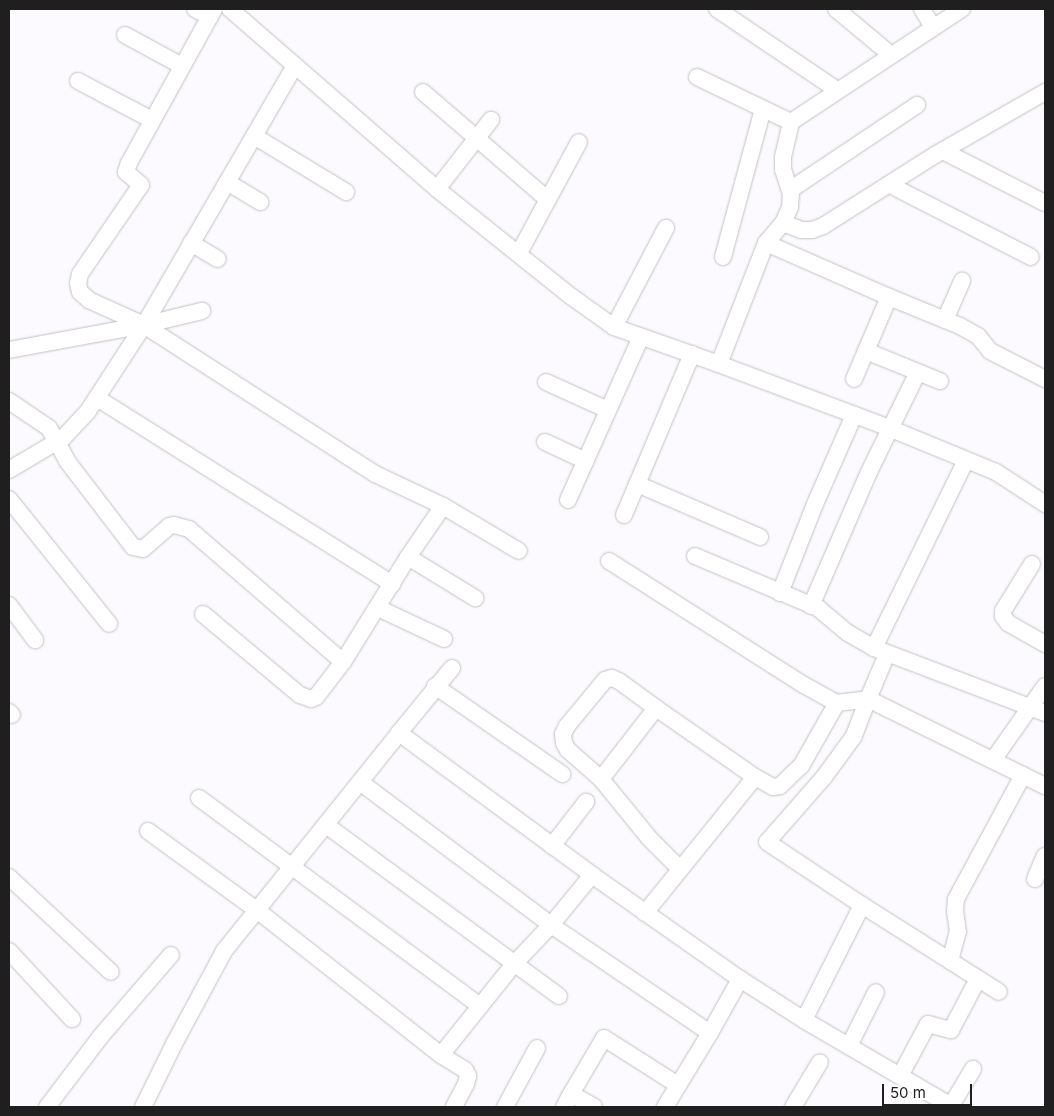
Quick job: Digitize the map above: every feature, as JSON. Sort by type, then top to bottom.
[{"type":"street","points":[[195,9],[212,13],[152,120],[126,172],[141,185],[80,274],[78,283],[80,292],[89,300],[144,325],[375,474],[443,506],[519,551]]},
{"type":"street","points":[[230,9],[437,189],[572,297],[614,327],[692,354],[889,428],[996,472],[1045,504]]},
{"type":"street","points":[[717,9],[837,90]]},
{"type":"street","points":[[836,9],[891,55]]},
{"type":"street","points":[[922,9],[933,27]]},
{"type":"street","points":[[719,364],[766,244],[783,223],[790,207],[790,190],[783,170],[783,157],[791,122],[962,9]]},
{"type":"street","points":[[125,35],[182,66]]},
{"type":"street","points":[[9,470],[57,441],[76,425],[97,398],[144,325],[295,66]]},
{"type":"street","points":[[697,77],[791,122]]},
{"type":"street","points":[[78,81],[152,120]]},
{"type":"street","points":[[423,92],[548,200]]},
{"type":"street","points":[[783,223],[801,230],[812,230],[1045,92]]},
{"type":"street","points":[[790,190],[917,105]]},
{"type":"street","points":[[723,257],[763,109]]},
{"type":"street","points":[[437,189],[491,120]]},
{"type":"street","points":[[254,136],[346,192]]},
{"type":"street","points":[[519,253],[579,142]]},
{"type":"street","points":[[943,151],[1045,203]]},
{"type":"street","points":[[227,182],[260,202]]},
{"type":"street","points":[[890,185],[1031,257]]},
{"type":"street","points":[[614,327],[666,228]]},
{"type":"street","points":[[191,243],[218,259]]},
{"type":"street","points":[[766,244],[978,336],[990,351],[1045,379]]},
{"type":"street","points":[[944,320],[962,281]]},
{"type":"street","points":[[854,379],[889,297]]},
{"type":"street","points":[[9,350],[144,325],[202,311]]},
{"type":"street","points":[[568,500],[641,336]]},
{"type":"street","points":[[866,351],[940,382]]},
{"type":"street","points":[[624,514],[692,354]]},
{"type":"street","points":[[811,606],[889,428],[918,372]]},
{"type":"street","points":[[546,382],[608,410]]},
{"type":"street","points":[[97,398],[392,584]]},
{"type":"street","points":[[9,401],[43,423],[57,441],[72,468],[133,547],[143,549],[169,526],[189,528],[343,662]]},
{"type":"street","points":[[780,593],[814,504],[854,415]]},
{"type":"street","points":[[545,442],[586,461]]},
{"type":"street","points":[[966,460],[881,651],[868,699],[854,736],[824,777],[767,842],[999,992]]},
{"type":"street","points":[[637,484],[760,537]]},
{"type":"street","points":[[9,499],[109,624]]},
{"type":"street","points":[[203,614],[306,698],[316,697],[343,662],[408,557],[443,506]]},
{"type":"street","points":[[695,556],[811,606],[828,615],[848,633],[881,651],[1038,710]]},
{"type":"street","points":[[408,557],[475,598]]},
{"type":"street","points":[[609,561],[804,685],[836,702],[868,699],[1045,786]]},
{"type":"street","points":[[1032,564],[1003,611],[1003,616],[1008,623],[1045,644]]},
{"type":"street","points":[[9,605],[35,640]]},
{"type":"street","points":[[378,608],[444,639]]},
{"type":"street","points":[[143,1107],[174,1044],[224,951],[258,911],[435,686],[452,668]]},
{"type":"street","points":[[680,869],[650,839],[601,778],[568,750],[564,743],[563,734],[567,726],[605,680],[612,678],[619,681],[773,787],[780,786],[801,766],[836,702]]},
{"type":"street","points":[[435,686],[562,774]]},
{"type":"street","points":[[993,760],[1038,710],[1045,686]]},
{"type":"street","points":[[601,778],[656,708]]},
{"type":"street","points":[[399,733],[645,913],[740,979],[804,1020],[946,1103],[952,1104],[973,1069]]},
{"type":"street","points":[[950,960],[958,932],[955,911],[956,899],[1022,775]]},
{"type":"street","points":[[645,913],[755,776]]},
{"type":"street","points":[[360,782],[551,925],[710,1033]]},
{"type":"street","points":[[199,798],[480,1006]]},
{"type":"street","points":[[552,846],[586,802]]},
{"type":"street","points":[[326,824],[559,996]]},
{"type":"street","points":[[148,831],[258,911],[441,1055],[465,1070],[468,1076],[454,1107]]},
{"type":"street","points":[[1035,879],[1045,856]]},
{"type":"street","points":[[441,1055],[514,964],[551,925],[592,875]]},
{"type":"street","points":[[9,877],[111,972]]},
{"type":"street","points":[[804,1020],[862,905]]},
{"type":"street","points":[[9,951],[72,1019]]},
{"type":"street","points":[[46,1107],[101,1036],[171,955]]},
{"type":"street","points":[[665,1107],[740,979]]},
{"type":"street","points":[[900,1076],[928,1024],[952,1030],[978,979]]},
{"type":"street","points":[[849,1046],[876,992]]},
{"type":"street","points":[[594,1107],[567,1101],[604,1038],[678,1085]]},
{"type":"street","points":[[505,1107],[537,1048]]},
{"type":"street","points":[[793,1107],[820,1062]]}]
